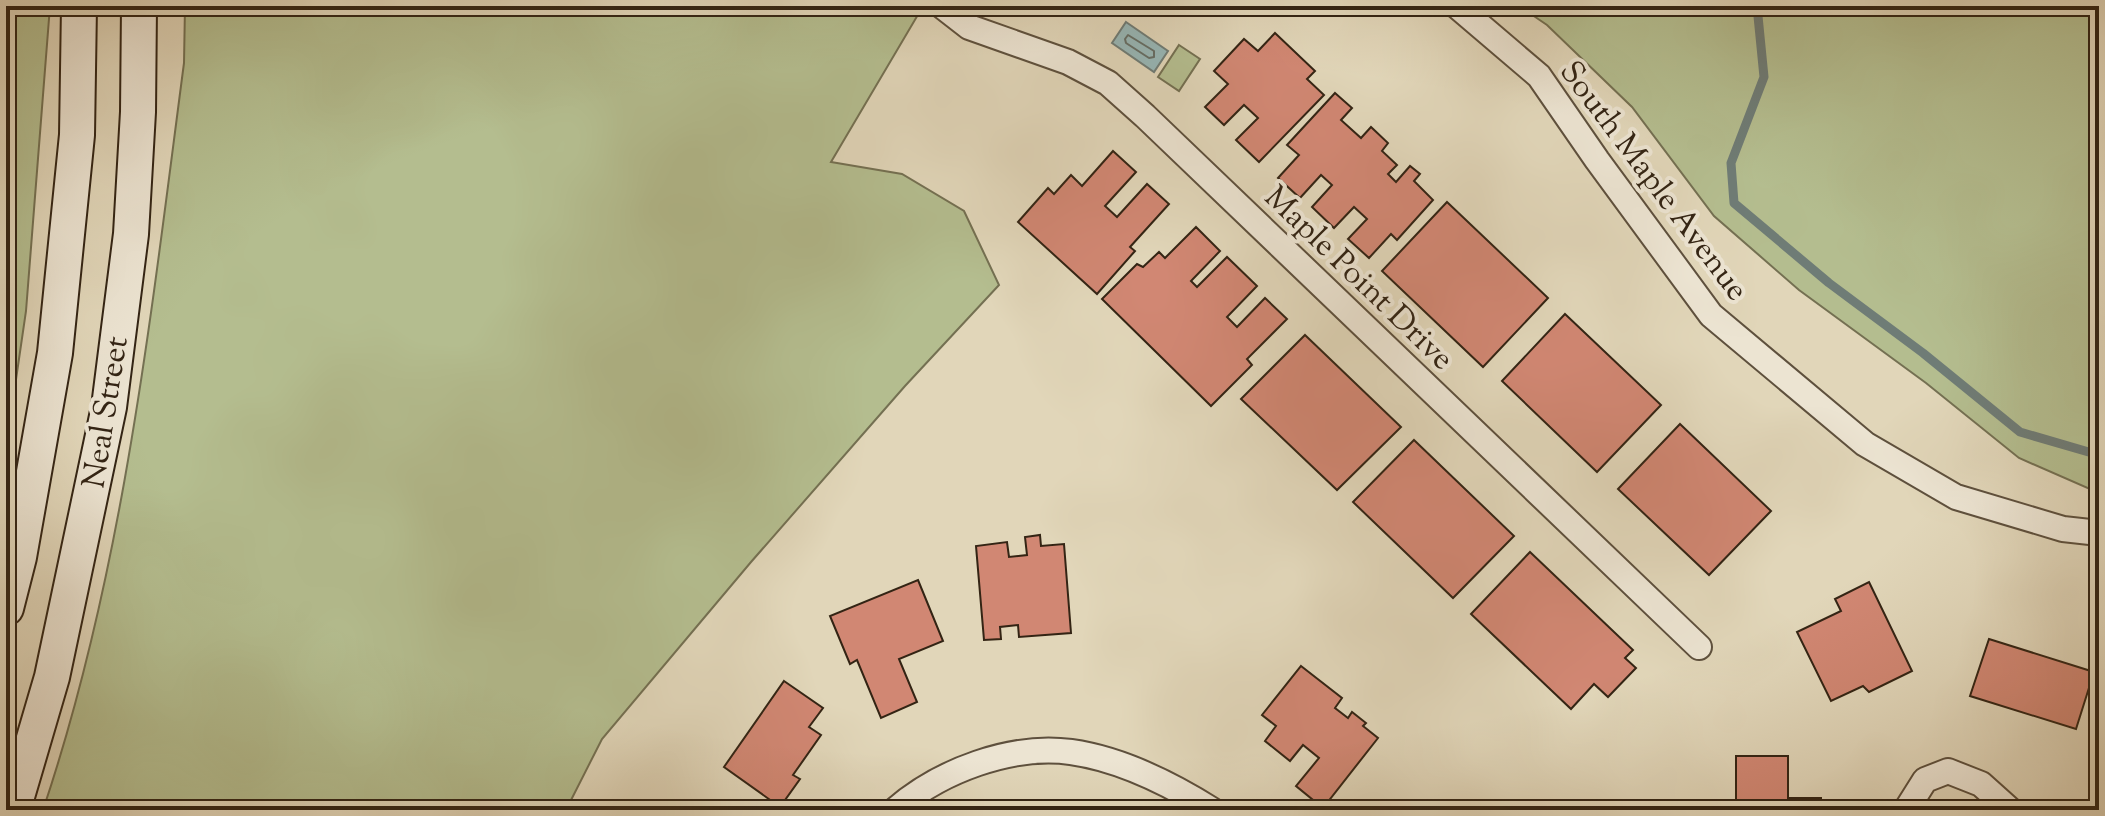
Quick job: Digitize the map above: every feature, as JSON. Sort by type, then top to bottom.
[{"type":"main road","name":"Neal Street","points":[[6,608],[19,557],[55,353],[77,135],[79,6]]},
{"type":"main road","name":"Neal Street","points":[[13,810],[52,677],[109,407],[131,234],[138,112],[139,6]]},
{"type":"street","name":"Maple Point Drive","points":[[942,6],[969,27],[1068,62],[1108,83],[1699,647]]},
{"type":"street","name":"South Maple Avenue","points":[[1457,6],[1539,76],[1711,315],[1865,444],[1956,497],[2063,529],[2099,533]]},
{"type":"street","points":[[895,810],[915,793],[965,769],[1030,752],[1069,752],[1117,763],[1157,780],[1212,810]]},
{"type":"street","points":[[1910,810],[1908,807],[1925,780],[1948,771],[1981,784],[2010,810]]},
{"type":"green space","points":[[6,6],[50,6],[26,311],[6,448]]},
{"type":"green space","points":[[185,6],[904,6],[919,13],[831,162],[902,174],[964,211],[999,285],[905,386],[751,562],[602,739],[566,810],[43,810],[95,627],[132,440],[184,63]]},
{"type":"green space","points":[[1519,6],[2099,6],[2099,493],[2019,458],[1926,383],[1799,290],[1714,216],[1632,107],[1547,25]]},
{"type":"green space","points":[[1179,45],[1200,59],[1179,91],[1158,77]]},
{"type":"water","points":[[1126,22],[1168,51],[1154,72],[1112,43]]},
{"type":"building","points":[[1275,33],[1315,71],[1307,79],[1324,95],[1259,162],[1236,140],[1258,118],[1244,105],[1224,125],[1205,107],[1228,84],[1214,71],[1244,39],[1258,51]]},
{"type":"building","points":[[1335,93],[1352,108],[1341,120],[1361,138],[1371,127],[1388,143],[1382,151],[1397,165],[1388,174],[1396,182],[1410,166],[1420,174],[1414,181],[1433,200],[1397,240],[1391,234],[1369,258],[1348,239],[1367,219],[1354,207],[1334,228],[1312,207],[1332,185],[1321,175],[1300,198],[1278,178],[1299,155],[1287,145]]},
{"type":"building","points":[[1113,151],[1136,172],[1105,206],[1117,217],[1147,184],[1169,204],[1130,247],[1135,251],[1097,294],[1018,222],[1048,188],[1054,194],[1071,175],[1082,186]]},
{"type":"building","points":[[1447,202],[1548,298],[1483,367],[1382,271]]},
{"type":"building","points":[[1196,227],[1220,251],[1191,281],[1197,287],[1227,257],[1257,286],[1227,317],[1237,327],[1265,298],[1287,319],[1247,359],[1252,365],[1211,406],[1102,299],[1137,264],[1143,267],[1159,252],[1165,258]]},
{"type":"building","points":[[1565,314],[1661,405],[1597,472],[1502,381]]},
{"type":"building","points":[[1305,335],[1401,427],[1337,490],[1241,399]]},
{"type":"building","points":[[1680,424],[1771,511],[1709,575],[1618,489]]},
{"type":"building","points":[[1414,440],[1514,536],[1453,598],[1353,502]]},
{"type":"building","points":[[1040,535],[1041,546],[1064,544],[1071,633],[1019,637],[1018,625],[1000,627],[1001,639],[984,640],[976,546],[1007,542],[1009,557],[1027,555],[1025,537]]},
{"type":"building","points":[[1530,552],[1633,650],[1625,658],[1636,668],[1608,697],[1594,684],[1571,709],[1471,614]]},
{"type":"building","points":[[918,580],[943,641],[899,659],[917,702],[881,718],[857,660],[850,664],[830,616]]},
{"type":"building","points":[[1869,582],[1912,671],[1869,692],[1863,686],[1831,701],[1797,632],[1841,611],[1835,599]]},
{"type":"building","points":[[1989,639],[2094,672],[2076,729],[1970,696]]},
{"type":"building","points":[[1301,666],[1342,698],[1335,708],[1348,718],[1352,712],[1378,738],[1323,808],[1296,786],[1319,758],[1303,745],[1290,761],[1265,741],[1276,726],[1262,715]]},
{"type":"building","points":[[784,681],[823,708],[809,727],[821,735],[793,775],[800,779],[780,807],[724,767]]},
{"type":"building","points":[[1736,756],[1788,756],[1788,798],[1821,798],[1821,810],[1705,810],[1705,803],[1736,803]]},
{"type":"waterway","points":[[1757,6],[1764,77],[1731,163],[1734,203],[1829,283],[1923,353],[2020,432],[2099,455]]}]
